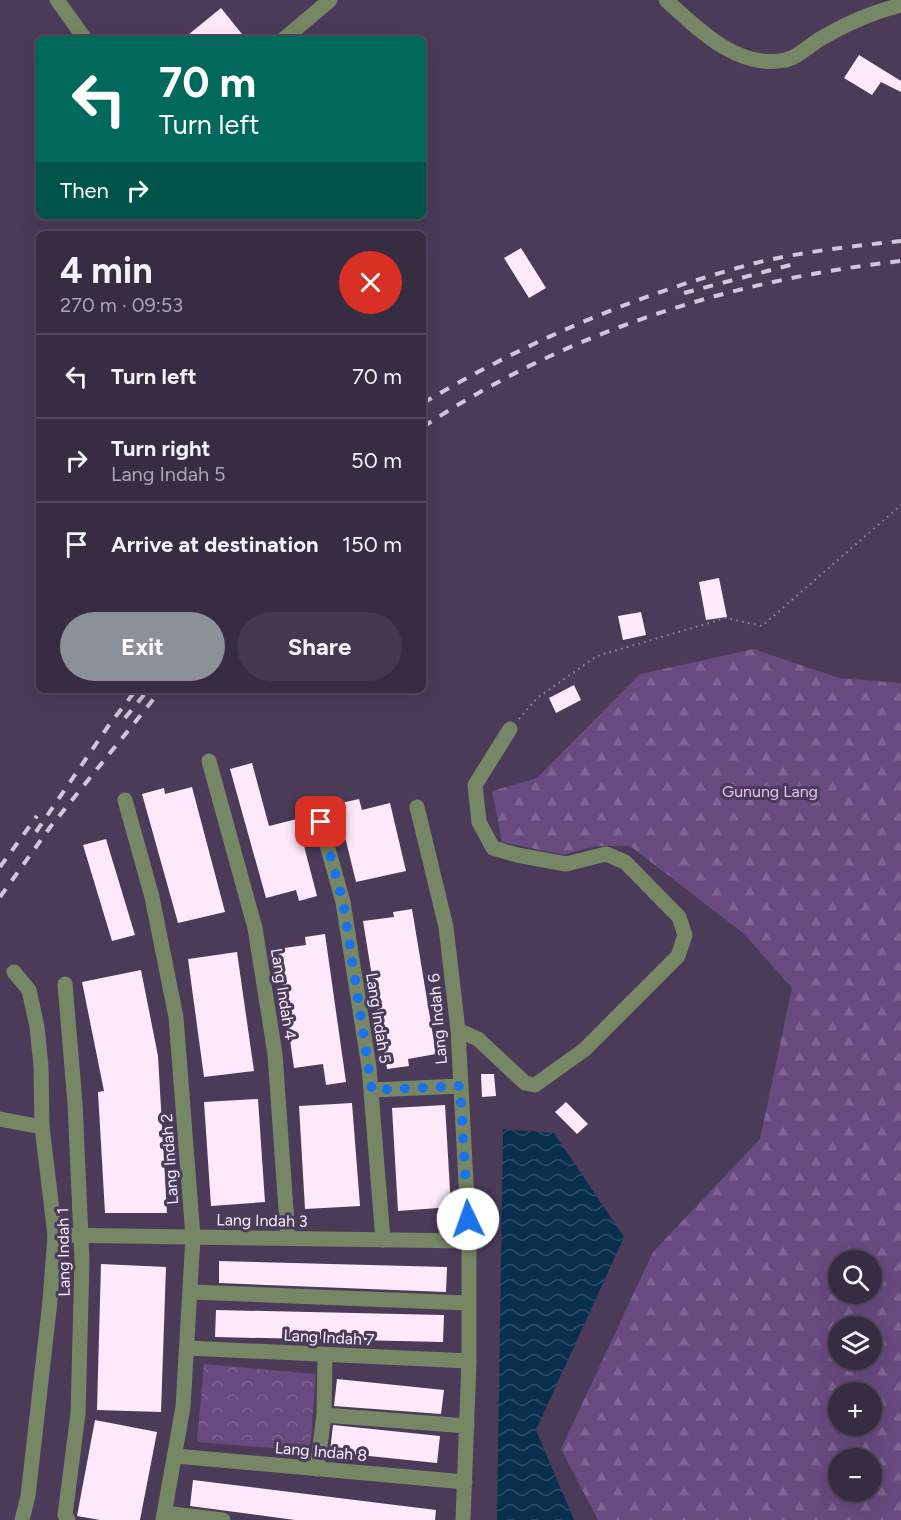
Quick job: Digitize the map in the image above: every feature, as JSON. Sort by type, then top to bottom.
[{"type":"street","points":[[57,0],[83,36]]},
{"type":"street","points":[[288,36],[330,0]]},
{"type":"street","points":[[666,0],[699,30],[734,53],[762,61],[787,60],[871,12],[901,5]]},
{"type":"street","points":[[458,1030],[478,1039],[525,1083],[535,1085],[584,1050],[608,1027],[678,956],[685,935],[679,917],[625,862],[606,854],[566,864],[493,848],[479,822],[475,785],[510,729]]},
{"type":"street","name":"Lang Indah 4","points":[[209,761],[255,928],[275,1054],[288,1238]]},
{"type":"street","name":"Lang Indah 2","points":[[125,800],[152,897],[176,1017],[193,1237],[183,1407],[164,1516]]},
{"type":"street","name":"Lang Indah 5","points":[[316,806],[343,902],[372,1090],[382,1240]]},
{"type":"street","name":"Lang Indah 6","points":[[417,807],[446,927],[458,1030],[469,1241],[469,1361],[463,1520]]},
{"type":"street","points":[[14,972],[28,990],[37,1027],[41,1066],[42,1127],[55,1235],[30,1484],[22,1520]]},
{"type":"street","name":"Lang Indah 1","points":[[65,984],[82,1235],[78,1414],[65,1515],[68,1520]]},
{"type":"street","points":[[372,1090],[460,1086]]},
{"type":"street","points":[[0,1119],[42,1127]]},
{"type":"street","name":"Lang Indah 3","points":[[55,1235],[469,1241]]},
{"type":"street","points":[[191,1292],[468,1303]]},
{"type":"street","name":"Lang Indah 7","points":[[187,1348],[469,1361]]},
{"type":"street","points":[[317,1469],[324,1415],[325,1354]]},
{"type":"street","points":[[324,1415],[467,1426]]},
{"type":"street","name":"Lang Indah 8","points":[[175,1456],[465,1482]]},
{"type":"street","points":[[164,1516],[223,1520]]},
{"type":"path","points":[[510,729],[537,698],[597,657],[726,618],[762,626],[901,505]]},
{"type":"green space","name":"Gunung Lang","points":[[754,649],[839,678],[901,683],[901,1520],[598,1520],[561,1449],[653,1252],[760,1139],[792,988],[743,933],[630,846],[596,846],[564,855],[502,842],[492,791],[537,778],[640,674]]},
{"type":"green space","points":[[204,1364],[316,1374],[310,1451],[197,1442]]},
{"type":"water","points":[[503,1129],[554,1133],[624,1237],[536,1430],[574,1520],[497,1520]]},
{"type":"building","points":[[221,8],[244,36],[187,36]]},
{"type":"building","points":[[859,55],[901,81],[901,92],[881,82],[872,95],[844,78]]},
{"type":"building","points":[[521,248],[546,288],[529,298],[504,258]]},
{"type":"building","points":[[719,578],[727,617],[706,620],[699,582]]},
{"type":"building","points":[[641,612],[646,635],[623,640],[618,616]]},
{"type":"building","points":[[574,685],[581,700],[556,713],[549,698]]},
{"type":"building","points":[[252,763],[269,826],[297,819],[317,896],[299,901],[296,890],[266,898],[230,769]]},
{"type":"building","points":[[192,787],[225,912],[178,923],[142,794],[164,788],[165,794]]},
{"type":"building","points":[[359,799],[362,810],[390,803],[406,871],[356,882],[337,804]]},
{"type":"building","points":[[106,839],[135,935],[112,941],[83,845]]},
{"type":"building","points":[[412,909],[436,1054],[408,1059],[409,1066],[387,1069],[363,921],[394,917],[393,912]]},
{"type":"building","points":[[325,934],[346,1082],[326,1085],[323,1064],[294,1068],[277,949],[306,945],[305,937]]},
{"type":"building","points":[[237,952],[254,1071],[204,1077],[188,959]]},
{"type":"building","points":[[141,970],[158,1056],[167,1213],[105,1213],[98,1092],[104,1091],[82,982]]},
{"type":"building","points":[[481,1074],[494,1074],[496,1096],[482,1097]]},
{"type":"building","points":[[258,1099],[265,1202],[211,1206],[204,1102]]},
{"type":"building","points":[[566,1102],[588,1124],[577,1134],[555,1112]]},
{"type":"building","points":[[352,1103],[360,1206],[305,1209],[299,1106]]},
{"type":"building","points":[[445,1105],[451,1207],[398,1211],[392,1108]]},
{"type":"building","points":[[219,1261],[447,1267],[446,1292],[219,1283]]},
{"type":"building","points":[[101,1264],[166,1267],[161,1412],[97,1410]]},
{"type":"building","points":[[216,1310],[444,1315],[443,1342],[215,1337]]},
{"type":"building","points":[[337,1379],[444,1390],[441,1414],[334,1406]]},
{"type":"building","points":[[95,1420],[157,1432],[140,1520],[100,1520],[77,1516]]},
{"type":"building","points":[[333,1425],[440,1436],[437,1463],[330,1452]]},
{"type":"building","points":[[193,1480],[436,1510],[435,1520],[295,1520],[190,1506]]},
{"type":"railway","points":[[426,401],[487,367],[585,321],[687,283],[775,258],[901,241]]},
{"type":"railway","points":[[426,425],[478,393],[534,364],[592,338],[652,316],[713,297],[775,282],[901,261]]},
{"type":"railway","points":[[684,293],[794,264]]},
{"type":"railway","points":[[36,832],[134,693]]},
{"type":"railway","points":[[125,718],[146,693]]},
{"type":"railway","points":[[0,897],[51,826],[159,693]]},
{"type":"railway","points":[[0,867],[37,816]]},
{"type":"route","points":[[321,822],[343,902],[372,1090],[460,1086],[468,1219]]}]
